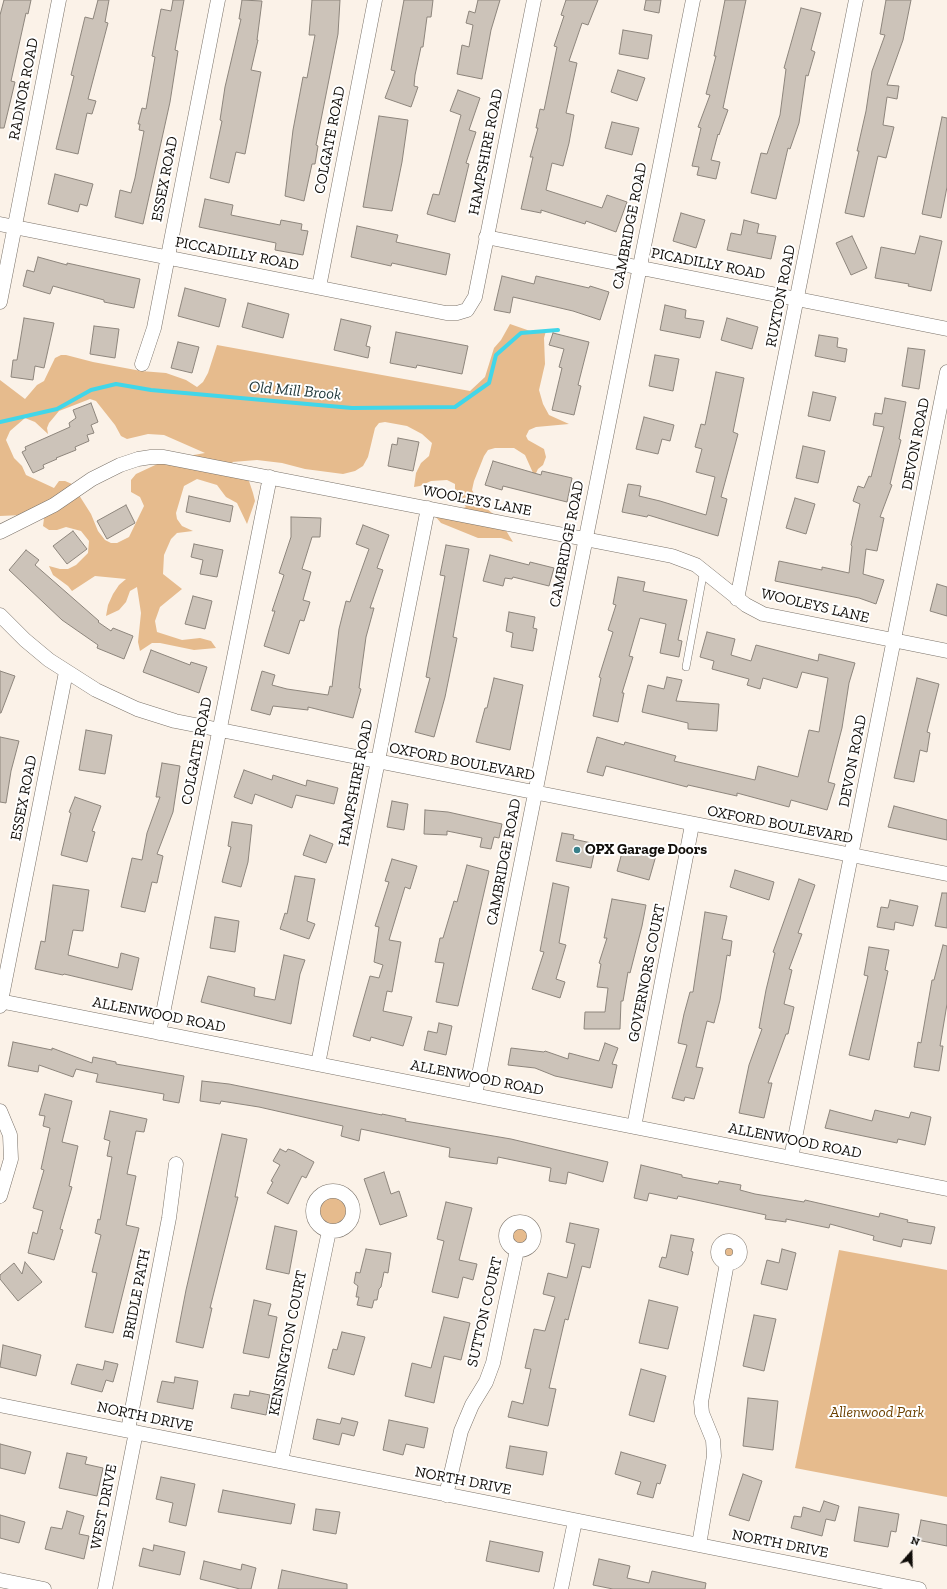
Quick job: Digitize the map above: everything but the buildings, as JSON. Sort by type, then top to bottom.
[{"type":"street","name":"RADNOR ROAD","points":[[0,302],[59,0]]},
{"type":"street","name":"ESSEX ROAD","points":[[142,364],[154,328],[218,0]]},
{"type":"street","name":"COLGATE ROAD","points":[[319,287],[375,0]]},
{"type":"street","name":"HAMPSHIRE ROAD","points":[[467,310],[475,297],[534,0]]},
{"type":"street","name":"CAMBRIDGE ROAD","points":[[475,1095],[693,0]]},
{"type":"street","name":"RUXTON ROAD","points":[[737,599],[856,0]]},
{"type":"street","name":"PICCADILLY ROAD","points":[[0,224],[446,313],[457,313],[467,310]]},
{"type":"street","name":"PICADILLY ROAD","points":[[486,237],[947,329]]},
{"type":"street","name":"DEVON ROAD","points":[[791,1158],[947,372]]},
{"type":"street","name":"WOOLEYS LANE","points":[[0,532],[54,505],[92,479],[120,465],[138,459],[151,457],[177,459],[672,556],[688,561],[704,570],[737,599],[763,614],[947,651]]},
{"type":"street","name":"COLGATE ROAD","points":[[159,1033],[270,477]]},
{"type":"street","name":"HAMPSHIRE ROAD","points":[[318,1064],[428,508]]},
{"type":"street","name":"OXFORD BOULEVARD","points":[[0,615],[25,640],[66,672],[96,690],[137,709],[175,721],[692,825],[947,874]]},
{"type":"street","name":"ESSEX ROAD","points":[[0,1003],[66,672]]},
{"type":"street","name":"GOVERNORS COURT","points":[[634,1127],[692,825]]},
{"type":"street","name":"ALLENWOOD ROAD","points":[[0,1003],[318,1064],[947,1189]]},
{"type":"street","points":[[0,1111],[10,1135],[11,1159],[0,1196]]},
{"type":"street","name":"BRIDLE PATH","points":[[132,1431],[169,1218],[176,1164]]},
{"type":"street","name":"KENSINGTON COURT","points":[[281,1461],[329,1231]]},
{"type":"street","name":"SUTTON COURT","points":[[446,1495],[461,1430],[472,1405],[486,1382],[493,1363],[517,1250]]},
{"type":"street","points":[[699,1545],[714,1456],[713,1440],[702,1413],[700,1402],[727,1263]]},
{"type":"street","name":"NORTH DRIVE","points":[[0,1405],[919,1589]]},
{"type":"street","name":"WEST DRIVE","points":[[105,1589],[132,1431]]},
{"type":"street","points":[[562,1589],[575,1520]]},
{"type":"street","points":[[0,1580],[44,1589]]},
{"type":"lane","points":[[686,667],[704,570]]},
{"type":"green space","points":[[510,324],[533,332],[546,331],[544,338],[545,364],[539,390],[543,404],[549,415],[569,424],[536,427],[529,430],[526,436],[528,440],[544,449],[546,457],[543,465],[538,469],[532,481],[533,473],[525,455],[514,448],[495,448],[488,450],[484,456],[472,490],[478,501],[499,519],[513,542],[501,538],[478,538],[441,523],[435,516],[466,507],[460,499],[455,496],[455,484],[447,480],[431,481],[414,487],[416,473],[421,463],[429,456],[432,443],[422,434],[407,426],[385,422],[379,423],[375,428],[368,457],[363,466],[355,471],[343,474],[257,460],[232,462],[249,481],[255,501],[247,524],[237,503],[226,497],[217,485],[197,479],[184,486],[176,513],[177,519],[182,526],[193,531],[177,533],[171,539],[164,555],[163,574],[182,589],[160,607],[155,621],[157,632],[182,640],[200,638],[211,641],[216,648],[194,650],[160,643],[152,643],[140,651],[138,642],[141,613],[137,587],[130,591],[126,602],[119,610],[106,616],[108,605],[113,594],[119,585],[126,579],[95,576],[72,591],[68,586],[53,575],[49,566],[60,569],[68,569],[76,565],[88,553],[89,541],[81,531],[66,527],[57,530],[49,530],[43,526],[46,504],[22,515],[0,516],[0,380],[25,399],[37,385],[44,381],[55,358],[61,355],[141,371],[166,373],[186,380],[197,387],[203,382],[208,373],[217,345],[470,391],[485,377],[494,348],[501,340]],"holes":[[[90,399],[96,401],[115,425],[121,436],[127,439],[148,434],[164,435],[205,453],[166,460],[136,474],[131,480],[131,492],[140,497],[144,506],[129,537],[117,543],[111,543],[105,540],[98,531],[91,514],[72,484],[65,481],[59,481],[54,488],[26,475],[22,466],[14,458],[6,440],[10,431],[25,418],[35,422],[48,434],[47,428],[49,423],[59,411]]]},
{"type":"green space","points":[[337,1191],[344,1194],[350,1200],[353,1211],[352,1219],[344,1228],[337,1231],[329,1231],[322,1228],[314,1219],[313,1207],[316,1200],[325,1192]]},
{"type":"green space","points":[[520,1222],[530,1226],[534,1236],[530,1246],[520,1250],[510,1246],[506,1236],[510,1226]]},
{"type":"green space","points":[[729,1241],[737,1244],[740,1252],[737,1260],[729,1263],[721,1260],[718,1252],[721,1244]]},
{"type":"green space","name":"Allenwood Park","points":[[839,1250],[947,1270],[947,1497],[795,1468]]},
{"type":"waterway","name":"Old Mill Brook","points":[[0,422],[57,409],[91,390],[116,384],[151,390],[352,408],[455,407],[489,383],[496,355],[521,333],[558,330]]},
{"type":"place","name":"OPX Garage Doors","points":[[577,850]]}]
